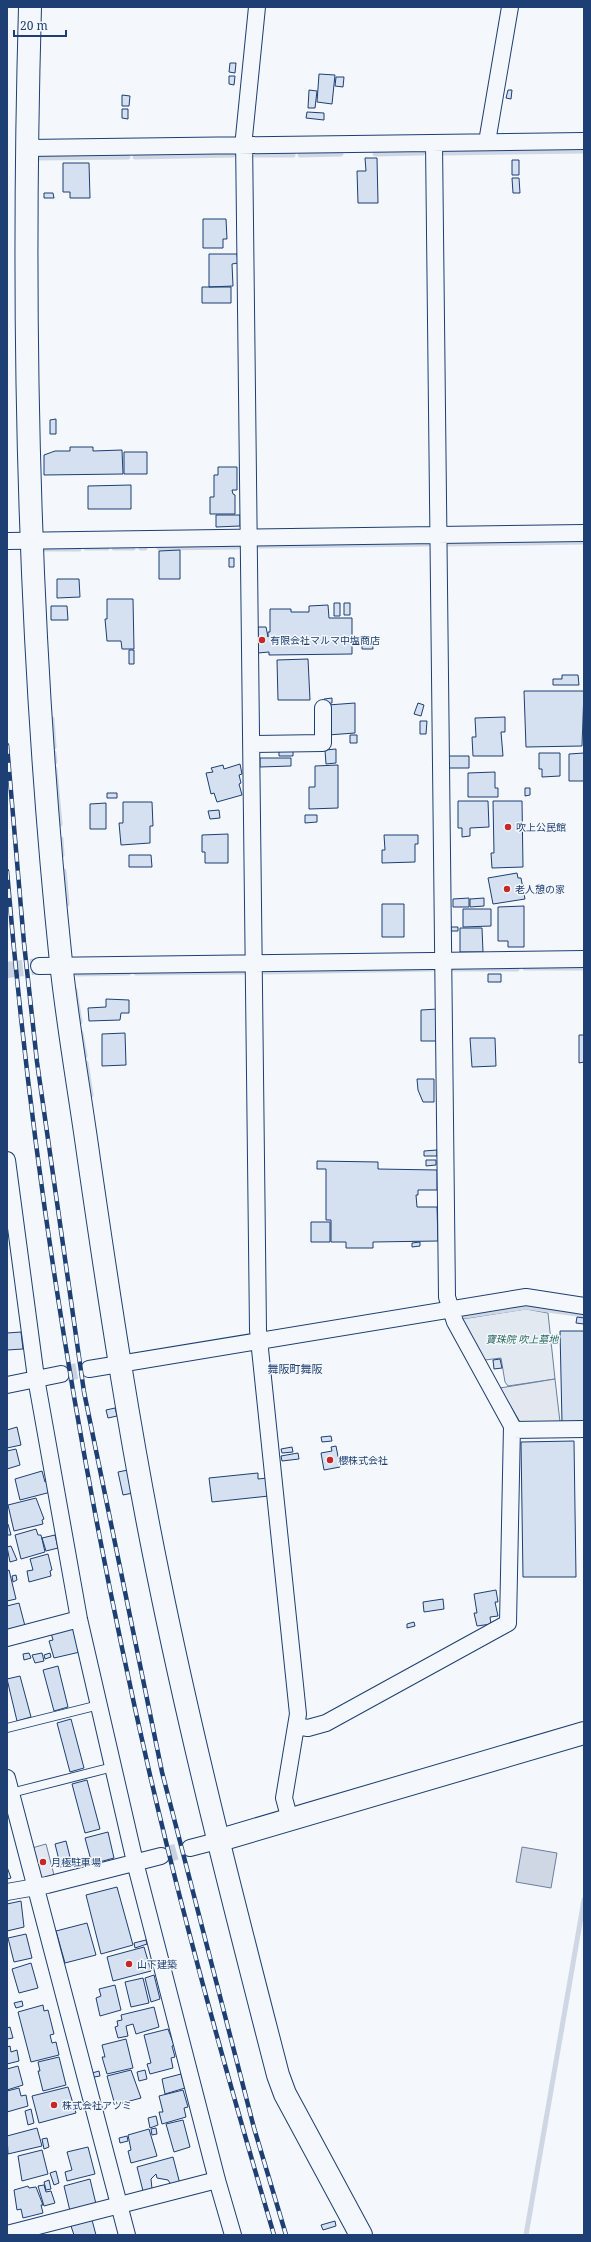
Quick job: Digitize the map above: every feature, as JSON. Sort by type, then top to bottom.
[{"type":"street","points":[[30,7],[26,148],[30,540],[43,747],[61,965],[119,1364],[168,1620],[217,1841],[281,2085],[361,2235]]},
{"type":"street","points":[[257,7],[244,145],[260,1341],[298,1714],[284,1798],[290,1820]]},
{"type":"street","points":[[487,142],[510,7]]},
{"type":"street","points":[[26,148],[584,141]]},
{"type":"street","points":[[296,1726],[308,1728],[326,1723],[508,1623],[512,1426],[455,1322],[448,1296],[434,143]]},
{"type":"street","points":[[8,541],[584,533]]},
{"type":"street","points":[[251,744],[324,743],[323,708]]},
{"type":"street","points":[[39,966],[584,959]]},
{"type":"street","points":[[7,1160],[9,1192],[36,1378],[79,1619],[135,1862],[217,2180],[234,2235]]},
{"type":"street","points":[[89,1369],[526,1297],[584,1306]]},
{"type":"street","points":[[7,1385],[61,1374]]},
{"type":"street","points":[[512,1430],[584,1429]]},
{"type":"street","points":[[7,1638],[79,1619]]},
{"type":"street","points":[[190,1848],[290,1820],[584,1732]]},
{"type":"street","points":[[9,1786],[127,2235]]},
{"type":"street","points":[[7,1892],[47,1885],[161,1856]]},
{"type":"street","points":[[7,2234],[217,2180]]},
{"type":"lane","points":[[7,1728],[99,1704]]},
{"type":"lane","points":[[9,1786],[113,1767]]},
{"type":"green space","name":"寶珠院 吹上墓地","points":[[526,1309],[548,1313],[555,1379],[508,1386],[505,1382],[501,1358],[485,1360],[462,1319]]},
{"type":"shaded area","points":[[555,1379],[560,1422],[520,1422],[500,1388]]},
{"type":"shaded area","name":"月極駐車場","points":[[46,1844],[54,1875],[43,1878],[39,1876],[32,1848]]},
{"type":"shaded area","points":[[522,1847],[557,1853],[551,1888],[516,1882]]},
{"type":"building","points":[[230,63],[236,63],[235,73],[229,72]]},
{"type":"building","points":[[319,74],[335,75],[332,104],[317,102]]},
{"type":"building","points":[[229,76],[235,76],[234,85],[229,84]]},
{"type":"building","points":[[336,77],[344,77],[343,87],[335,86]]},
{"type":"building","points":[[309,90],[317,91],[315,108],[308,108]]},
{"type":"building","points":[[508,90],[512,90],[511,99],[506,98]]},
{"type":"building","points":[[122,95],[130,96],[129,106],[122,106]]},
{"type":"building","points":[[122,109],[128,109],[128,119],[122,118]]},
{"type":"building","points":[[307,112],[324,113],[324,120],[306,118]]},
{"type":"building","points":[[365,158],[377,158],[378,203],[358,203],[357,171],[366,171]]},
{"type":"building","points":[[512,160],[519,160],[519,175],[512,175]]},
{"type":"building","points":[[63,163],[89,163],[90,198],[70,198],[70,192],[63,192]]},
{"type":"building","points":[[512,178],[519,178],[520,193],[513,193]]},
{"type":"building","points":[[44,193],[53,193],[54,198],[44,198]]},
{"type":"building","points":[[203,219],[226,219],[227,239],[223,239],[223,248],[203,248]]},
{"type":"building","points":[[209,254],[237,254],[238,263],[232,264],[233,286],[209,287]]},
{"type":"building","points":[[202,287],[231,287],[231,303],[202,303]]},
{"type":"building","points":[[56,419],[56,434],[50,434],[50,420]]},
{"type":"building","points":[[70,447],[93,447],[93,451],[122,450],[123,474],[44,475],[44,455],[55,451],[70,451]]},
{"type":"building","points":[[124,452],[147,452],[147,474],[124,474]]},
{"type":"building","points":[[218,467],[237,467],[237,490],[232,490],[233,494],[235,495],[235,514],[210,514],[210,497],[214,497],[214,475],[218,475]]},
{"type":"building","points":[[131,485],[131,509],[88,509],[88,486]]},
{"type":"building","points":[[216,515],[240,515],[240,526],[216,527]]},
{"type":"building","points":[[180,550],[180,579],[159,579],[159,551]]},
{"type":"building","points":[[229,558],[234,558],[234,567],[229,567]]},
{"type":"building","points":[[57,579],[79,579],[80,597],[57,598]]},
{"type":"building","points":[[107,599],[133,599],[134,649],[122,649],[121,641],[107,641],[105,619],[107,619]]},
{"type":"building","points":[[334,603],[340,603],[340,616],[334,616]]},
{"type":"building","points":[[344,603],[350,603],[350,615],[344,615]]},
{"type":"building","points":[[328,605],[329,618],[352,618],[352,654],[269,655],[269,652],[258,653],[258,627],[266,627],[268,637],[268,632],[270,632],[270,609],[291,609],[291,612],[309,612],[309,606]]},
{"type":"building","points":[[51,606],[67,606],[68,620],[51,620]]},
{"type":"building","points":[[362,637],[372,637],[373,649],[362,649]]},
{"type":"building","points":[[129,650],[134,650],[134,664],[129,664]]},
{"type":"building","points":[[308,659],[310,700],[278,700],[277,660]]},
{"type":"building","points":[[562,675],[578,675],[579,685],[553,685],[553,679],[562,679]]},
{"type":"building","points":[[524,691],[584,691],[582,746],[526,747]]},
{"type":"building","points":[[332,698],[332,703],[324,704],[324,699]]},
{"type":"building","points":[[355,703],[355,733],[328,735],[328,705]]},
{"type":"building","points":[[418,703],[424,705],[421,716],[414,714]]},
{"type":"building","points":[[505,717],[505,732],[501,732],[503,756],[473,756],[472,737],[476,737],[475,718]]},
{"type":"building","points":[[420,721],[427,721],[426,734],[420,734]]},
{"type":"building","points":[[350,735],[357,735],[357,743],[350,743]]},
{"type":"building","points":[[336,749],[336,763],[326,764],[325,750]]},
{"type":"building","points":[[279,750],[293,750],[293,756],[279,756]]},
{"type":"building","points":[[539,753],[560,753],[560,776],[542,777],[542,769],[539,769]]},
{"type":"building","points":[[584,753],[584,781],[569,781],[569,754]]},
{"type":"building","points":[[448,756],[469,756],[469,768],[448,768]]},
{"type":"building","points":[[260,758],[291,758],[291,766],[260,767]]},
{"type":"building","points":[[240,764],[242,774],[239,775],[241,783],[239,784],[242,795],[217,802],[214,793],[211,794],[206,773],[213,772],[211,768],[223,765],[224,769]]},
{"type":"building","points":[[338,765],[338,808],[309,809],[309,787],[315,787],[315,766]]},
{"type":"building","points":[[495,772],[495,788],[498,788],[498,797],[468,797],[468,773]]},
{"type":"building","points":[[525,788],[530,788],[530,795],[525,796]]},
{"type":"building","points":[[107,793],[117,793],[117,798],[107,798]]},
{"type":"building","points":[[458,801],[488,801],[489,827],[470,828],[470,836],[462,837],[462,828],[458,828]]},
{"type":"building","name":"吹上公民館","points":[[493,801],[522,801],[523,867],[492,868],[491,853],[494,853]]},
{"type":"building","points":[[123,802],[152,802],[153,826],[150,826],[150,843],[121,845],[119,823],[123,823]]},
{"type":"building","points":[[106,803],[106,829],[90,829],[90,804]]},
{"type":"building","points":[[219,810],[220,818],[210,819],[208,811]]},
{"type":"building","points":[[305,815],[317,815],[317,822],[305,823]]},
{"type":"building","points":[[228,834],[228,863],[205,863],[205,852],[202,852],[202,835]]},
{"type":"building","points":[[384,835],[418,835],[418,844],[415,844],[415,862],[382,863],[382,850],[385,850]]},
{"type":"building","points":[[129,855],[151,855],[152,867],[129,867]]},
{"type":"building","name":"老人憩の家","points":[[517,873],[518,878],[521,878],[525,899],[493,904],[488,878]]},
{"type":"building","points":[[469,898],[469,907],[453,907],[453,899]]},
{"type":"building","points":[[484,898],[484,906],[470,907],[470,899]]},
{"type":"building","points":[[382,904],[404,904],[404,937],[382,937]]},
{"type":"building","points":[[524,906],[524,947],[508,947],[508,941],[498,941],[498,907]]},
{"type":"building","points":[[463,909],[491,909],[491,926],[463,927]]},
{"type":"building","points":[[451,927],[458,927],[458,931],[451,931]]},
{"type":"building","points":[[460,928],[482,928],[483,952],[460,952]]},
{"type":"building","points":[[488,974],[501,974],[501,982],[488,982]]},
{"type":"building","points":[[106,999],[129,1000],[129,1013],[121,1013],[120,1020],[89,1021],[88,1008],[106,1007]]},
{"type":"building","points":[[438,1009],[438,1041],[421,1041],[421,1010]]},
{"type":"building","points":[[125,1033],[126,1065],[102,1066],[102,1034]]},
{"type":"building","points":[[579,1035],[584,1035],[584,1062],[579,1063]]},
{"type":"building","points":[[470,1038],[495,1038],[496,1066],[472,1067]]},
{"type":"building","points":[[417,1079],[434,1079],[434,1102],[423,1102],[418,1090]]},
{"type":"building","points":[[437,1150],[437,1156],[424,1156],[424,1151]]},
{"type":"building","points":[[426,1160],[436,1160],[436,1165],[426,1166]]},
{"type":"building","points":[[317,1161],[378,1162],[378,1169],[437,1170],[437,1190],[418,1190],[418,1195],[416,1195],[417,1207],[437,1207],[438,1241],[373,1242],[373,1248],[346,1248],[346,1242],[331,1242],[331,1220],[326,1220],[326,1169],[317,1169]]},
{"type":"building","points":[[311,1222],[330,1222],[330,1242],[311,1242]]},
{"type":"building","points":[[420,1242],[420,1246],[412,1247],[412,1243]]},
{"type":"building","points":[[577,1317],[584,1318],[584,1324],[576,1323]]},
{"type":"building","points":[[560,1331],[584,1331],[584,1421],[562,1422]]},
{"type":"building","points":[[21,1332],[23,1349],[7,1350],[7,1333]]},
{"type":"building","points":[[500,1359],[502,1368],[494,1369],[493,1360]]},
{"type":"building","points":[[115,1408],[117,1416],[108,1418],[106,1410]]},
{"type":"building","points":[[17,1427],[21,1445],[7,1448],[7,1430]]},
{"type":"building","points":[[331,1436],[332,1441],[322,1442],[321,1437]]},
{"type":"building","points":[[574,1441],[576,1577],[523,1577],[521,1442]]},
{"type":"building","points":[[336,1446],[340,1467],[324,1470],[321,1453],[332,1451],[331,1447]]},
{"type":"building","points":[[292,1447],[293,1452],[282,1453],[281,1449]]},
{"type":"building","points":[[16,1449],[20,1465],[7,1469],[7,1451]]},
{"type":"building","points":[[298,1453],[299,1459],[282,1461],[281,1456]]},
{"type":"building","points":[[128,1470],[133,1493],[123,1495],[118,1472]]},
{"type":"building","points":[[42,1471],[45,1482],[48,1481],[51,1492],[20,1500],[15,1479]]},
{"type":"building","points":[[258,1473],[258,1479],[267,1478],[269,1496],[212,1502],[209,1478]]},
{"type":"building","points":[[36,1498],[44,1519],[42,1520],[43,1524],[14,1531],[8,1505]]},
{"type":"building","points":[[8,1524],[11,1535],[7,1535]]},
{"type":"building","points":[[36,1529],[38,1535],[41,1535],[45,1552],[21,1559],[15,1535]]},
{"type":"building","points":[[55,1535],[58,1548],[46,1551],[42,1538]]},
{"type":"building","points":[[11,1546],[17,1560],[10,1562],[7,1547]]},
{"type":"building","points":[[48,1554],[52,1570],[50,1571],[51,1576],[29,1582],[27,1571],[33,1570],[30,1559]]},
{"type":"building","points":[[9,1570],[16,1599],[7,1601],[7,1571]]},
{"type":"building","points":[[16,1575],[17,1580],[13,1582],[12,1576]]},
{"type":"building","points":[[496,1590],[498,1602],[495,1602],[498,1616],[490,1617],[491,1624],[477,1626],[474,1613],[477,1613],[474,1594]]},
{"type":"building","points":[[443,1599],[444,1609],[424,1612],[423,1602]]},
{"type":"building","points":[[19,1603],[25,1626],[7,1631],[7,1606]]},
{"type":"building","points":[[414,1622],[415,1626],[407,1628],[407,1624]]},
{"type":"building","points":[[74,1627],[80,1652],[54,1658],[49,1641],[53,1640],[51,1633]]},
{"type":"building","points":[[29,1653],[31,1658],[24,1660],[23,1654]]},
{"type":"building","points":[[42,1653],[44,1661],[35,1663],[32,1655]]},
{"type":"building","points":[[50,1653],[51,1657],[45,1659],[44,1655]]},
{"type":"building","points":[[58,1666],[68,1707],[54,1711],[43,1670]]},
{"type":"building","points":[[20,1676],[31,1717],[17,1721],[7,1679]]},
{"type":"building","points":[[71,1719],[84,1768],[70,1772],[57,1723]]},
{"type":"building","points":[[87,1780],[100,1829],[85,1833],[72,1784]]},
{"type":"building","points":[[108,1832],[114,1858],[92,1864],[85,1838]]},
{"type":"building","points":[[66,1841],[70,1857],[59,1860],[55,1844]]},
{"type":"building","points":[[72,1858],[74,1864],[60,1867],[59,1862]]},
{"type":"building","points":[[7,1867],[11,1878],[7,1879]]},
{"type":"building","points":[[117,1887],[133,1945],[101,1954],[86,1895]]},
{"type":"building","points":[[21,1901],[24,1927],[7,1931],[7,1904]]},
{"type":"building","points":[[87,1923],[96,1955],[65,1963],[56,1931]]},
{"type":"building","points":[[26,1934],[32,1958],[14,1962],[8,1938]]},
{"type":"building","points":[[146,1940],[147,1944],[135,1948],[134,1943]]},
{"type":"building","points":[[144,1947],[151,1971],[113,1981],[107,1957]]},
{"type":"building","points":[[31,1963],[38,1988],[19,1993],[12,1969]]},
{"type":"building","points":[[154,1975],[160,1999],[151,2002],[145,1978]]},
{"type":"building","points":[[143,1978],[149,2003],[131,2007],[125,1982]]},
{"type":"building","points":[[115,1985],[121,2010],[100,2016],[96,1998],[101,1996],[99,1989]]},
{"type":"building","points":[[22,2001],[23,2006],[16,2008],[14,2003]]},
{"type":"building","points":[[43,2005],[44,2011],[48,2010],[54,2034],[50,2035],[52,2043],[56,2042],[59,2055],[31,2062],[18,2012]]},
{"type":"building","points":[[154,2007],[159,2027],[136,2034],[133,2024],[126,2026],[128,2036],[118,2038],[115,2027],[118,2026],[117,2021],[122,2020],[121,2015]]},
{"type":"building","points":[[10,2027],[13,2038],[7,2039],[7,2028]]},
{"type":"building","points":[[168,2029],[174,2045],[172,2046],[175,2057],[171,2058],[173,2068],[150,2074],[147,2064],[151,2063],[144,2035]]},
{"type":"building","points":[[126,2039],[133,2068],[107,2074],[102,2057],[105,2057],[102,2045]]},
{"type":"building","points":[[10,2046],[11,2052],[17,2050],[19,2061],[7,2064],[7,2047]]},
{"type":"building","points":[[59,2057],[66,2085],[43,2091],[38,2071],[40,2071],[38,2062]]},
{"type":"building","points":[[18,2066],[23,2085],[7,2090],[7,2069]]},
{"type":"building","points":[[131,2070],[141,2098],[115,2105],[107,2076]]},
{"type":"building","points":[[145,2070],[147,2079],[139,2081],[137,2072]]},
{"type":"building","points":[[99,2071],[100,2076],[94,2077],[92,2073]]},
{"type":"building","points":[[181,2074],[185,2088],[165,2094],[162,2079]]},
{"type":"building","points":[[68,2087],[76,2113],[39,2123],[32,2096]]},
{"type":"building","points":[[19,2088],[21,2096],[26,2095],[28,2106],[7,2112],[7,2091]]},
{"type":"building","points":[[183,2090],[188,2107],[184,2108],[186,2117],[162,2124],[159,2112],[163,2112],[159,2096]]},
{"type":"building","points":[[31,2109],[34,2123],[28,2125],[25,2111]]},
{"type":"building","points":[[156,2116],[158,2125],[150,2128],[148,2118]]},
{"type":"building","points":[[183,2120],[190,2147],[174,2152],[166,2124]]},
{"type":"building","points":[[37,2128],[42,2146],[8,2154],[7,2136]]},
{"type":"building","points":[[156,2128],[157,2134],[152,2135],[151,2129]]},
{"type":"building","points":[[149,2129],[157,2156],[131,2163],[128,2151],[131,2150],[128,2135]]},
{"type":"building","points":[[127,2136],[128,2141],[120,2143],[119,2138]]},
{"type":"building","points":[[47,2138],[49,2147],[44,2149],[42,2139]]},
{"type":"building","points":[[88,2147],[95,2174],[67,2181],[65,2172],[72,2170],[67,2152]]},
{"type":"building","points":[[42,2150],[48,2174],[22,2181],[18,2156]]},
{"type":"building","points":[[173,2157],[180,2184],[172,2186],[168,2180],[157,2178],[156,2174],[151,2179],[152,2189],[143,2191],[137,2167]]},
{"type":"building","points":[[56,2171],[59,2183],[54,2185],[50,2173]]},
{"type":"building","points":[[90,2179],[96,2204],[70,2211],[64,2186]]},
{"type":"building","points":[[49,2180],[51,2189],[46,2190],[44,2182]]},
{"type":"building","points":[[44,2185],[46,2192],[51,2191],[55,2203],[44,2206],[38,2186]]},
{"type":"building","points":[[28,2186],[29,2188],[36,2187],[43,2205],[41,2205],[43,2213],[23,2218],[21,2209],[17,2210],[14,2190]]},
{"type":"building","points":[[92,2220],[96,2235],[74,2235],[71,2226]]},
{"type":"building","points":[[335,2221],[336,2226],[323,2230],[321,2225]]},
{"type":"waterway","points":[[444,153],[584,151]]},
{"type":"waterway","points":[[375,154],[423,153]]},
{"type":"waterway","points":[[300,155],[341,154]]},
{"type":"waterway","points":[[135,157],[234,155]]},
{"type":"waterway","points":[[255,155],[293,155]]},
{"type":"waterway","points":[[37,158],[128,157]]},
{"type":"waterway","points":[[449,544],[584,542]]},
{"type":"waterway","points":[[259,546],[428,544]]},
{"type":"waterway","points":[[159,548],[238,547]]},
{"type":"waterway","points":[[86,548],[107,548]]},
{"type":"waterway","points":[[114,548],[133,548]]},
{"type":"waterway","points":[[43,549],[79,549]]},
{"type":"waterway","points":[[52,719],[54,747]]},
{"type":"waterway","points":[[54,753],[55,762]]},
{"type":"waterway","points":[[55,769],[60,824]]},
{"type":"waterway","points":[[61,839],[62,855]]},
{"type":"waterway","points":[[64,871],[67,904]]},
{"type":"waterway","points":[[525,968],[584,968]]},
{"type":"waterway","points":[[264,972],[433,969]]},
{"type":"waterway","points":[[454,969],[517,969]]},
{"type":"waterway","points":[[136,973],[244,972]]},
{"type":"waterway","points":[[77,974],[129,973]]},
{"type":"waterway","points":[[75,990],[80,1022]]},
{"type":"waterway","points":[[81,1033],[85,1056]]},
{"type":"waterway","points":[[86,1063],[91,1095]]},
{"type":"waterway","points":[[465,1316],[526,1307],[584,1315]]},
{"type":"waterway","points":[[526,2235],[584,1900]]},
{"type":"tunnel","points":[[7,970],[39,966]]},
{"type":"tunnel","points":[[61,1374],[89,1369]]},
{"type":"tunnel","points":[[161,1856],[190,1848]]},
{"type":"railway","points":[[7,745],[24,943],[37,1062],[84,1392],[162,1772],[254,2128],[286,2235]]},
{"type":"railway","points":[[7,871],[30,1098],[45,1212],[62,1326],[102,1551],[125,1664],[178,1891],[224,2064],[274,2235]]},
{"type":"place","name":"有限会社マルマ中塩商店","points":[[262,640]]},
{"type":"place","name":"吹上公民館","points":[[508,827]]},
{"type":"place","name":"老人憩の家","points":[[507,889]]},
{"type":"place","name":"櫻株式会社","points":[[330,1460]]},
{"type":"place","name":"月極駐車場","points":[[43,1862]]},
{"type":"place","name":"山下建築","points":[[129,1964]]},
{"type":"place","name":"株式会社アツミ","points":[[54,2105]]},
{"type":"district","name":"舞阪町舞阪","points":[[295,1368]]}]
